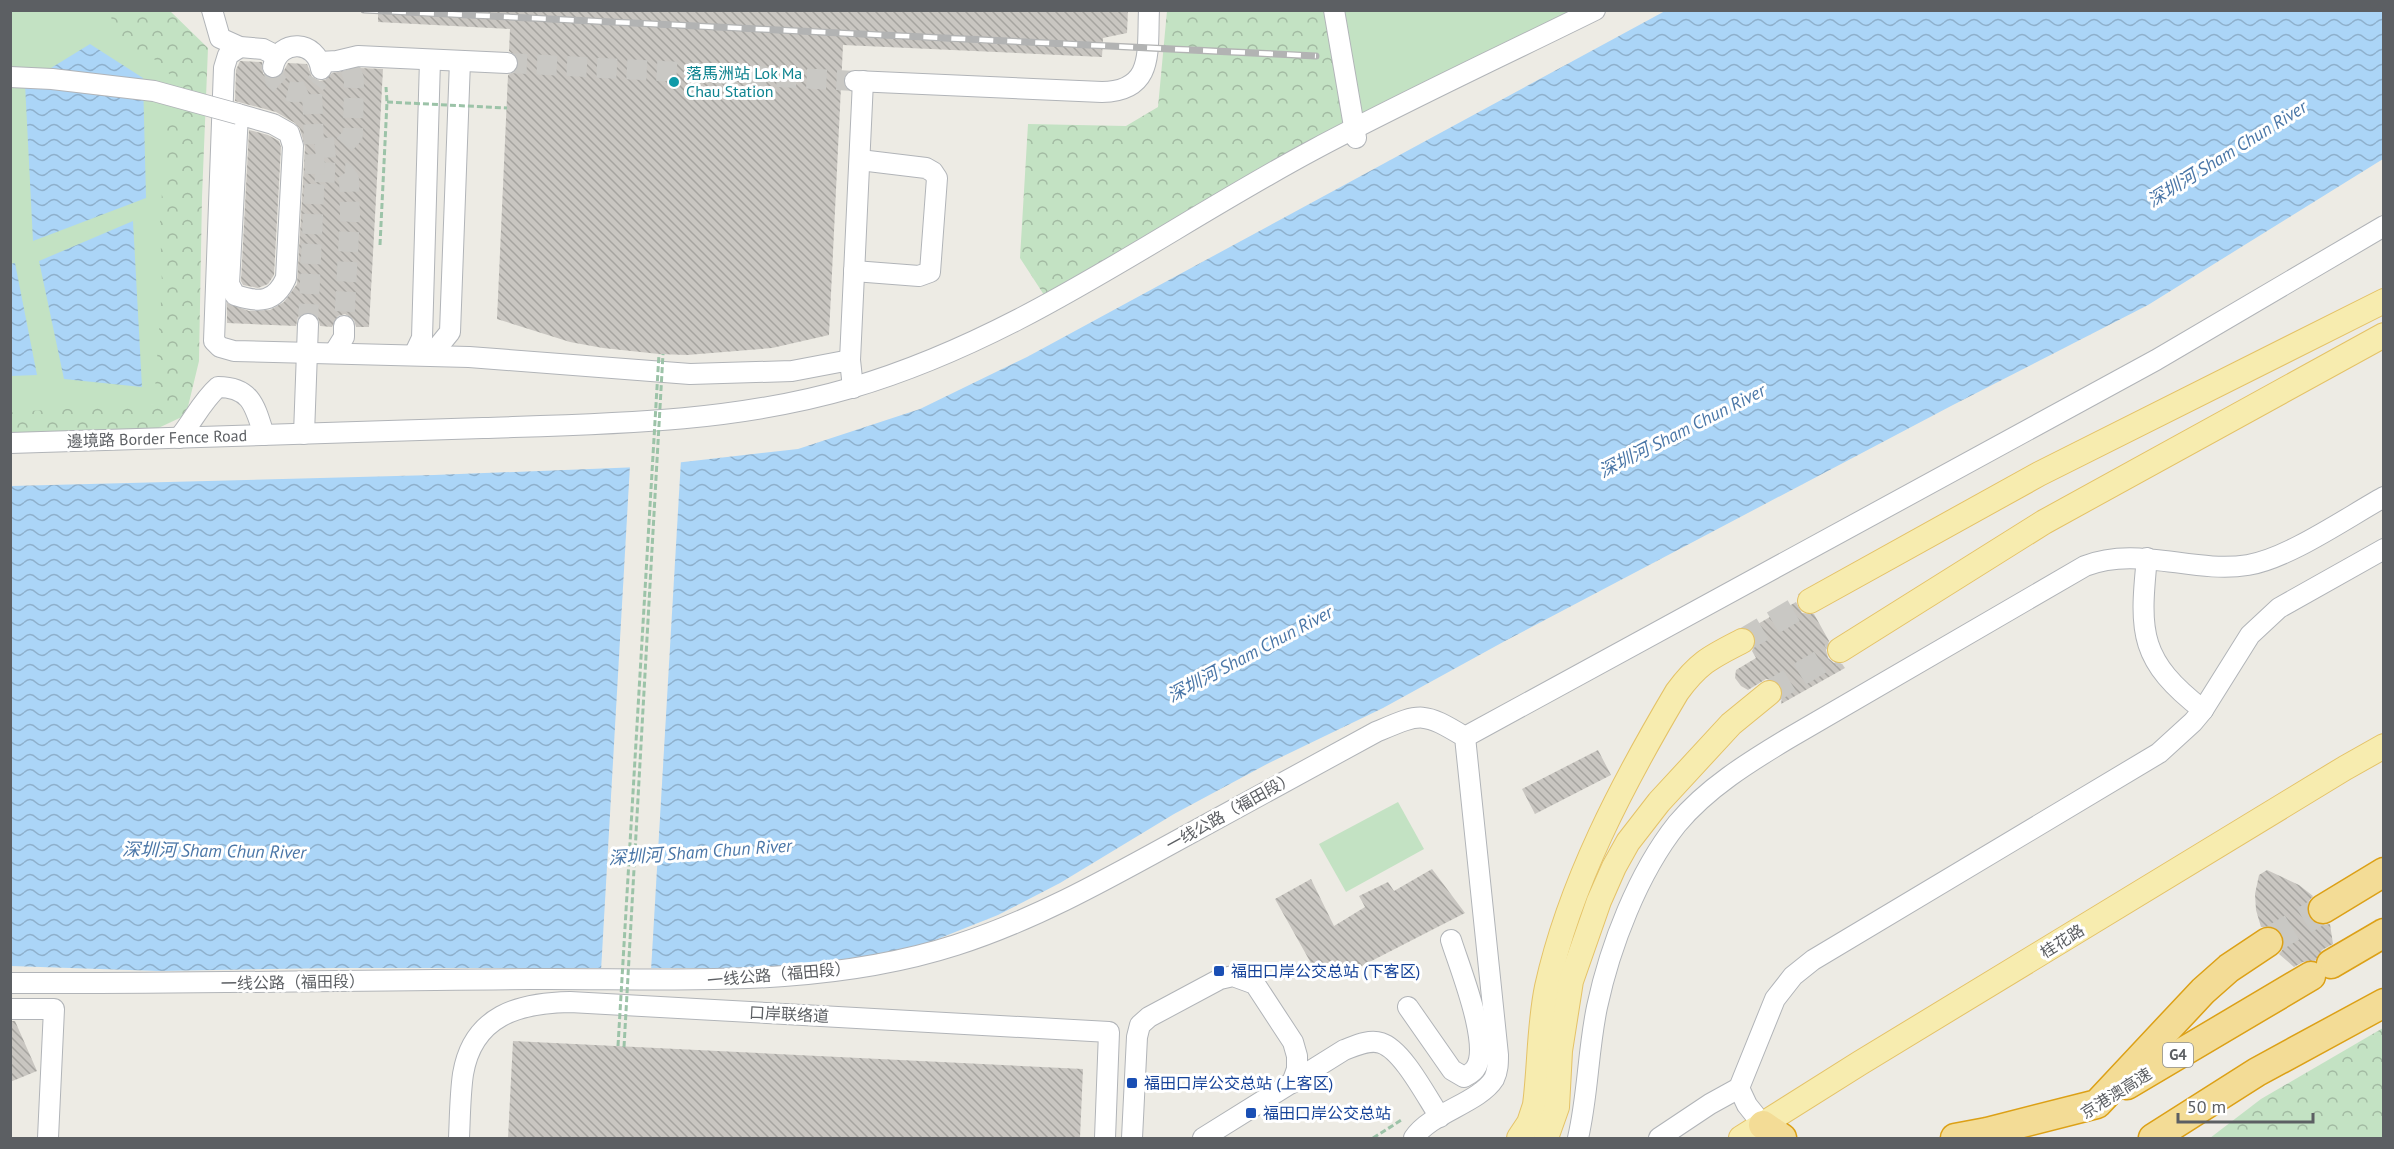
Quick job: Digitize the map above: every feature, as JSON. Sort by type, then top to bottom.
[{"type":"highway","points":[[2323,909],[2384,872]]},
{"type":"highway","name":"京港澳高速","points":[[2047,1138],[2097,1104],[2384,933]]},
{"type":"highway","points":[[1955,1138],[2097,1104],[2203,991],[2229,968],[2268,942]]},
{"type":"highway","points":[[2153,1138],[2258,1072],[2384,1003]]},
{"type":"highway","points":[[2183,1138],[2258,1072]]},
{"type":"main road","points":[[1810,601],[2039,474],[2384,301]]},
{"type":"main road","points":[[1840,650],[2044,522],[2384,335]]},
{"type":"main road","points":[[1520,1138],[1529,1123],[1535,1105],[1543,1012],[1555,954],[1591,855],[1677,692],[1692,671],[1742,641]]},
{"type":"main road","points":[[1546,1138],[1557,1107],[1560,1052],[1571,981],[1614,867],[1628,842],[1659,802],[1731,724],[1769,693]]},
{"type":"main road","name":"桂花路","points":[[1762,1134],[1860,1063],[2384,746]]},
{"type":"street","points":[[212,10],[220,38],[240,47],[263,49],[275,62],[289,46],[304,46],[316,55],[320,65],[337,61],[348,63],[430,60],[507,63]]},
{"type":"street","points":[[853,388],[850,360],[860,160],[859,81],[1102,92],[1125,90],[1134,85],[1145,67],[1149,10]]},
{"type":"street","points":[[1334,10],[1356,134]]},
{"type":"street","name":"邊境路 Border Fence Road","points":[[10,443],[703,418],[770,408],[853,388],[958,350],[1050,305],[1314,149],[1356,134],[1595,10]]},
{"type":"street","points":[[240,47],[228,55],[224,68],[214,341],[220,347],[234,351],[414,355],[690,374],[792,371],[850,360]]},
{"type":"street","points":[[414,355],[422,338],[430,60]]},
{"type":"street","points":[[414,355],[437,348],[450,332],[460,61]]},
{"type":"street","points":[[10,77],[154,91],[238,114],[273,124],[289,133],[293,146],[286,278],[280,291],[265,300],[252,300],[235,295],[229,284],[238,114]]},
{"type":"street","points":[[854,271],[919,276],[930,272],[938,178],[926,168],[860,160]]},
{"type":"street","points":[[1414,1138],[1440,1117],[1486,1087],[1493,1079],[1497,1069],[1498,1055],[1466,746],[2156,360],[2384,226]]},
{"type":"street","points":[[304,434],[308,324]]},
{"type":"street","points":[[334,353],[344,337],[344,326]]},
{"type":"street","points":[[179,438],[193,421],[207,397],[218,387],[232,387],[243,392],[256,409],[264,435]]},
{"type":"street","points":[[1578,1138],[1584,1115],[1597,1008],[1616,943],[1637,892],[1660,847],[1678,823],[1745,765],[2085,566],[2102,559],[2123,557],[2203,566],[2246,565],[2273,559],[2384,497]]},
{"type":"street","points":[[1659,1138],[1710,1104],[1739,1088],[1775,999],[1793,976],[1813,960],[2136,768],[2176,738],[2203,711],[2250,635],[2279,608],[2384,549]]},
{"type":"street","points":[[2147,558],[2142,604],[2148,645],[2162,673],[2177,690],[2203,711]]},
{"type":"street","name":"一线公路（福田段）","points":[[10,983],[146,984],[533,979],[728,981],[792,976],[888,963],[956,945],[1025,919],[1088,889],[1376,732],[1408,718],[1427,717],[1466,746]]},
{"type":"street","points":[[1408,1007],[1452,1070],[1464,1077],[1474,1071],[1477,1067],[1480,1048],[1478,1028],[1451,940]]},
{"type":"street","points":[[1132,1138],[1137,1037],[1140,1025],[1149,1017],[1220,979],[1233,976],[1256,984],[1293,1042],[1298,1069],[1292,1083]]},
{"type":"street","name":"口岸联络道","points":[[459,1138],[463,1075],[477,1037],[509,1011],[530,1005],[570,1002],[1109,1032],[1105,1138]]},
{"type":"street","points":[[10,1009],[54,1009],[48,1138]]},
{"type":"street","points":[[1203,1138],[1344,1050],[1363,1043],[1380,1042],[1396,1052],[1440,1117]]},
{"type":"street","points":[[1739,1088],[1762,1134]]},
{"type":"path","points":[[380,245],[386,87]]},
{"type":"path","points":[[387,102],[507,108]]},
{"type":"path","points":[[618,1046],[661,354],[624,1047]]},
{"type":"path","points":[[1373,1138],[1403,1119]]},
{"type":"green space","points":[[1334,10],[1590,11],[1356,138]]},
{"type":"green space","points":[[10,11],[129,11],[173,56],[164,402],[132,409],[11,413]]},
{"type":"green space","points":[[109,11],[170,11],[208,48],[199,361],[186,415],[152,431],[11,433],[11,412],[154,404],[162,286],[160,219],[171,76],[159,62],[127,44],[116,32]]},
{"type":"green space","points":[[1167,11],[1338,11],[1355,122],[1046,298],[1020,258],[1028,124],[1126,126],[1158,107]]},
{"type":"green space","points":[[1398,802],[1424,849],[1346,892],[1319,844]]},
{"type":"green space","points":[[2383,1028],[2383,1138],[2210,1138],[2261,1099]]},
{"type":"water","name":"深圳河 Sham Chun River","points":[[1665,11],[2383,11],[2383,159],[2148,305],[1951,406],[1505,641],[1383,708],[1267,764],[1174,814],[1060,883],[998,915],[910,950],[780,968],[333,968],[159,971],[11,966],[11,486],[640,467],[798,449],[920,409],[1027,357]]},
{"type":"water","points":[[90,44],[143,78],[146,198],[33,241],[25,84]]},
{"type":"water","points":[[133,221],[142,387],[64,379],[39,261]]},
{"type":"water","points":[[15,263],[37,375],[11,376],[10,264]]},
{"type":"pier","points":[[681,460],[651,971],[601,971],[630,465]]},
{"type":"building","points":[[378,10],[1128,10],[1127,33],[1103,38],[1102,57],[843,45],[829,335],[772,348],[687,355],[603,348],[570,342],[497,319],[508,75],[517,70],[519,63],[517,57],[509,51],[510,29],[378,22]]},
{"type":"building","points":[[240,61],[262,62],[263,74],[274,79],[281,76],[288,63],[307,64],[312,77],[319,81],[325,80],[332,73],[359,68],[383,69],[369,327],[356,327],[354,320],[345,314],[338,316],[332,327],[320,326],[318,318],[308,312],[298,317],[296,326],[227,323],[227,303],[249,311],[270,310],[284,302],[297,284],[305,147],[300,129],[295,123],[276,112],[235,101],[236,70]]},
{"type":"building","points":[[249,130],[268,135],[279,141],[281,147],[274,275],[268,284],[258,288],[243,285],[241,281]]},
{"type":"building","points":[[1796,602],[1802,613],[1814,614],[1829,641],[1826,650],[1828,658],[1834,663],[1842,664],[1845,668],[1781,704],[1783,691],[1780,684],[1766,679],[1748,690],[1741,686],[1735,678],[1736,670],[1756,658],[1752,651],[1756,642],[1755,635],[1749,629]]},
{"type":"building","points":[[1598,750],[1611,775],[1535,814],[1522,789]]},
{"type":"building","points":[[1432,869],[1465,913],[1346,974],[1337,961],[1316,972],[1275,899],[1311,879],[1334,926],[1365,907],[1359,896],[1388,882],[1394,891]]},
{"type":"building","points":[[2267,870],[2299,885],[2313,896],[2308,902],[2309,918],[2316,924],[2330,924],[2333,944],[2322,950],[2315,961],[2303,962],[2294,967],[2279,954],[2284,942],[2281,932],[2275,927],[2261,927],[2256,910],[2255,894],[2259,875]]},
{"type":"building","points":[[10,1021],[15,1021],[37,1071],[10,1082]]},
{"type":"building","points":[[513,1041],[1083,1069],[1080,1138],[508,1138]]},
{"type":"tunnel","points":[[507,63],[855,81]]},
{"type":"tunnel","points":[[273,67],[275,80],[287,91],[305,91],[318,80]]},
{"type":"tunnel","points":[[315,149],[343,146],[353,135],[354,79],[350,68]]},
{"type":"tunnel","points":[[308,324],[315,172],[312,89]]},
{"type":"tunnel","points":[[315,172],[345,173],[349,179],[350,215],[344,326]]},
{"type":"tunnel","points":[[1742,641],[1810,601]]},
{"type":"tunnel","points":[[1769,693],[1840,650]]},
{"type":"tunnel","points":[[2268,942],[2323,909]]},
{"type":"railway","points":[[364,10],[1316,56]]},
{"type":"place","name":"落馬洲站 Lok Ma Chau Station","points":[[674,82]]},
{"type":"place","name":"福田口岸公交总站 (下客区)","points":[[1219,971]]},
{"type":"place","name":"福田口岸公交总站 (上客区)","points":[[1132,1083]]},
{"type":"place","name":"福田口岸公交总站","points":[[1251,1113]]}]
